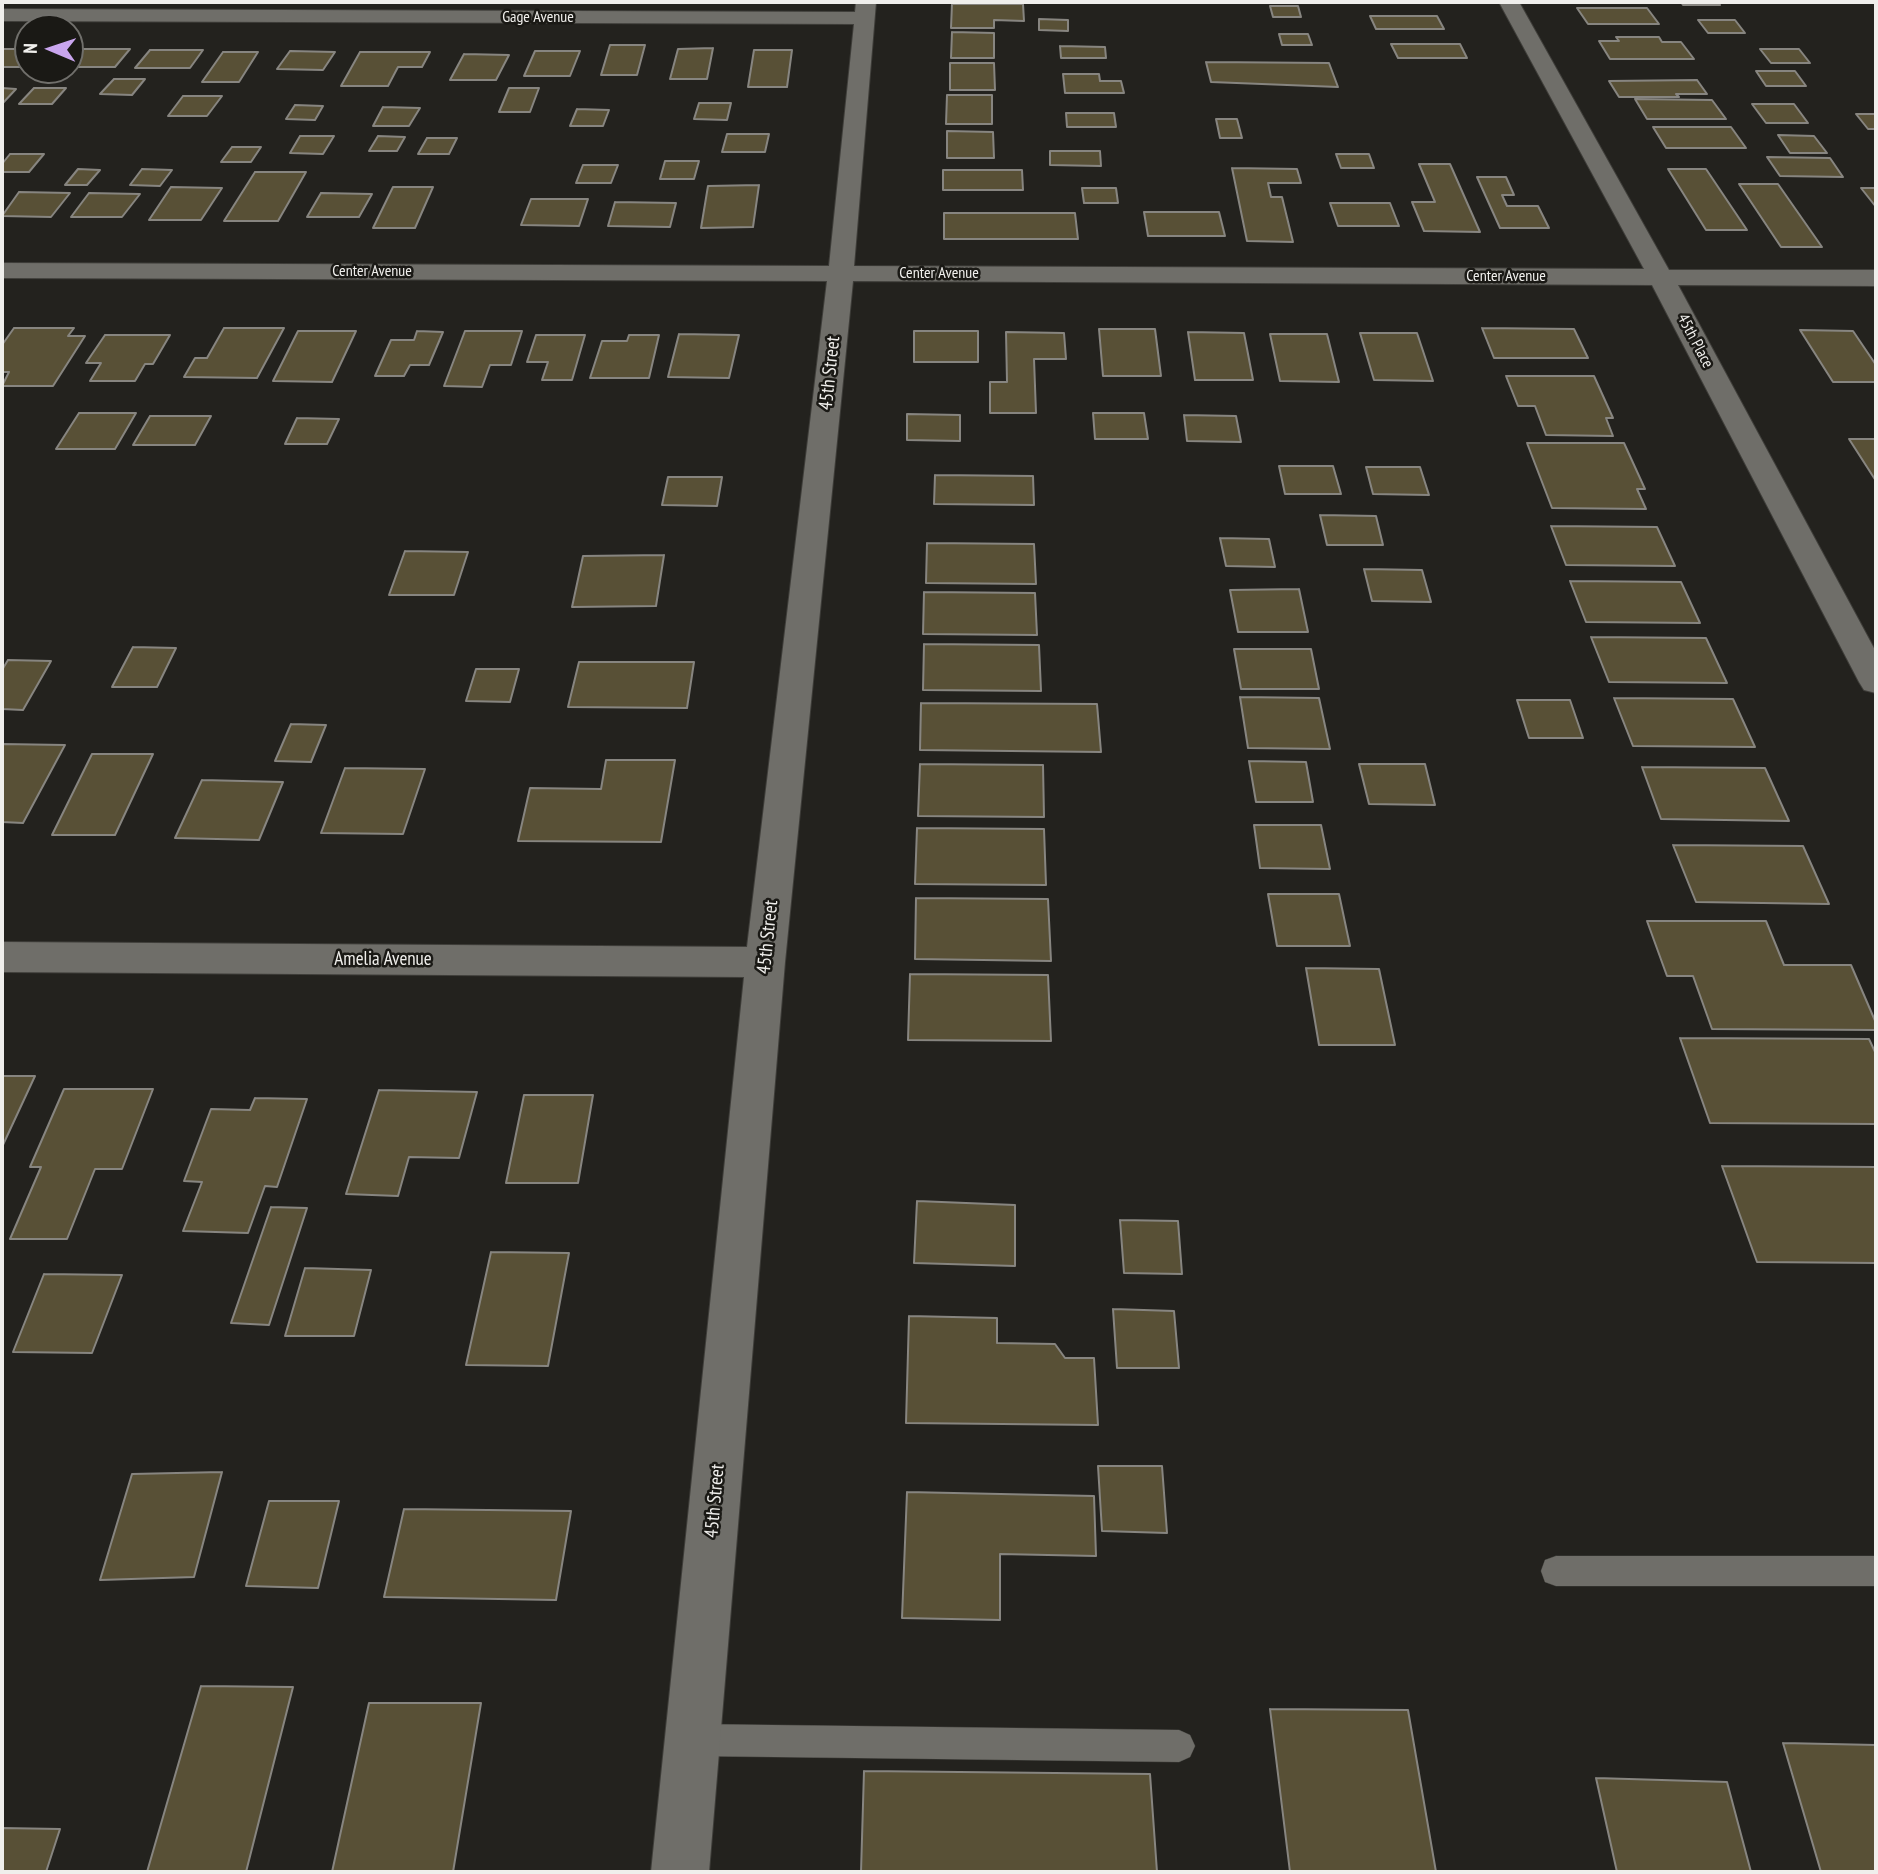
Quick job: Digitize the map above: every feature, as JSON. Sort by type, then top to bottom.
[{"type":"street","name":"45th Place","points":[[1510,2],[1661,277],[1876,682]]},
{"type":"street","name":"Gage Avenue","points":[[2,15],[865,10]]},
{"type":"street","name":"45th Street","points":[[680,1872],[765,962],[841,272],[865,10]]},
{"type":"street","name":"Center Avenue","points":[[2,270],[1876,278]]},
{"type":"street","name":"Amelia Avenue","points":[[2,957],[765,962]]},
{"type":"lane","points":[[1556,1571],[1876,1571]]},
{"type":"lane","points":[[692,1740],[1179,1746]]},
{"type":"building","points":[[1681,2],[1717,2],[1720,5],[1683,5]]},
{"type":"building","points":[[952,4],[1023,4],[1024,21],[994,20],[994,28],[951,28]]},
{"type":"building","points":[[1270,6],[1298,6],[1301,17],[1273,17]]},
{"type":"building","points":[[1577,8],[1647,8],[1659,24],[1588,24]]},
{"type":"building","points":[[1370,16],[1437,16],[1444,29],[1376,29]]},
{"type":"building","points":[[1039,19],[1068,20],[1068,31],[1039,30]]},
{"type":"building","points":[[1698,20],[1735,20],[1745,33],[1708,33]]},
{"type":"building","points":[[952,32],[994,33],[994,58],[951,58]]},
{"type":"building","points":[[1279,34],[1308,34],[1312,45],[1282,45]]},
{"type":"building","points":[[1616,37],[1659,37],[1662,42],[1681,42],[1694,59],[1610,59],[1599,41],[1619,41]]},
{"type":"building","points":[[1391,44],[1460,44],[1467,58],[1398,58]]},
{"type":"building","points":[[610,45],[645,45],[637,75],[601,75]]},
{"type":"building","points":[[1060,46],[1105,47],[1106,58],[1061,58]]},
{"type":"building","points":[[713,48],[707,79],[670,79],[678,49]]},
{"type":"building","points":[[2,49],[14,49],[14,67],[2,67]]},
{"type":"building","points":[[84,49],[130,49],[115,67],[84,67]]},
{"type":"building","points":[[1760,49],[1799,49],[1810,63],[1771,63]]},
{"type":"building","points":[[150,50],[203,50],[190,68],[135,68]]},
{"type":"building","points":[[754,50],[792,50],[787,87],[748,87]]},
{"type":"building","points":[[290,51],[335,52],[323,70],[277,69]]},
{"type":"building","points":[[535,51],[580,51],[570,76],[524,76]]},
{"type":"building","points":[[223,52],[258,52],[239,82],[202,82]]},
{"type":"building","points":[[360,52],[430,52],[422,67],[398,67],[388,86],[341,86]]},
{"type":"building","points":[[464,54],[509,55],[496,80],[450,80]]},
{"type":"building","points":[[1206,62],[1329,63],[1338,87],[1211,82]]},
{"type":"building","points":[[950,63],[994,63],[995,90],[950,90]]},
{"type":"building","points":[[1756,71],[1795,71],[1806,86],[1766,86]]},
{"type":"building","points":[[1063,74],[1099,74],[1100,81],[1121,81],[1124,93],[1065,93]]},
{"type":"building","points":[[114,79],[145,79],[132,95],[100,94]]},
{"type":"building","points":[[1697,80],[1707,94],[1619,97],[1609,81]]},
{"type":"building","points":[[2,88],[16,89],[2,104]]},
{"type":"building","points":[[34,88],[66,88],[52,104],[19,104]]},
{"type":"building","points":[[509,88],[539,88],[530,112],[499,112]]},
{"type":"building","points":[[947,95],[992,95],[992,124],[946,124]]},
{"type":"building","points":[[183,96],[222,96],[207,116],[168,116]]},
{"type":"building","points":[[1635,99],[1712,100],[1726,119],[1647,119]]},
{"type":"building","points":[[699,103],[731,103],[727,120],[694,119]]},
{"type":"building","points":[[1752,104],[1794,104],[1808,123],[1766,123]]},
{"type":"building","points":[[295,105],[323,106],[315,120],[286,119]]},
{"type":"building","points":[[383,107],[420,108],[409,126],[373,126]]},
{"type":"building","points":[[577,109],[609,110],[603,126],[570,126]]},
{"type":"building","points":[[1066,113],[1114,113],[1116,127],[1067,127]]},
{"type":"building","points":[[1856,114],[1876,114],[1876,129],[1868,129]]},
{"type":"building","points":[[1216,119],[1237,119],[1242,138],[1220,138]]},
{"type":"building","points":[[1653,127],[1731,127],[1746,148],[1666,148]]},
{"type":"building","points":[[947,131],[993,132],[994,158],[947,158]]},
{"type":"building","points":[[727,134],[769,134],[765,152],[722,152]]},
{"type":"building","points":[[1778,135],[1814,136],[1827,153],[1790,153]]},
{"type":"building","points":[[300,136],[334,136],[323,154],[290,153]]},
{"type":"building","points":[[378,136],[405,137],[397,151],[369,151]]},
{"type":"building","points":[[427,138],[457,138],[449,154],[418,154]]},
{"type":"building","points":[[232,147],[261,147],[251,162],[221,162]]},
{"type":"building","points":[[1050,151],[1100,151],[1101,166],[1050,165]]},
{"type":"building","points":[[10,154],[44,154],[29,172],[2,172],[2,164]]},
{"type":"building","points":[[1336,154],[1369,154],[1374,168],[1341,168]]},
{"type":"building","points":[[1767,157],[1830,158],[1843,177],[1780,176]]},
{"type":"building","points":[[665,161],[699,161],[694,179],[660,179]]},
{"type":"building","points":[[1419,164],[1450,164],[1480,232],[1424,231],[1412,202],[1435,202]]},
{"type":"building","points":[[583,165],[618,165],[611,183],[576,183]]},
{"type":"building","points":[[1232,168],[1297,169],[1301,183],[1268,183],[1271,197],[1282,197],[1293,242],[1247,241]]},
{"type":"building","points":[[78,169],[100,170],[87,185],[65,185]]},
{"type":"building","points":[[142,169],[172,170],[160,186],[130,185]]},
{"type":"building","points":[[1668,169],[1706,169],[1747,230],[1706,230]]},
{"type":"building","points":[[943,170],[1022,170],[1023,190],[943,190]]},
{"type":"building","points":[[255,172],[306,172],[278,221],[224,221]]},
{"type":"building","points":[[1477,177],[1506,177],[1514,195],[1502,195],[1507,206],[1538,206],[1549,228],[1500,228]]},
{"type":"building","points":[[1739,184],[1778,184],[1822,247],[1781,247]]},
{"type":"building","points":[[759,185],[753,227],[701,228],[708,186]]},
{"type":"building","points":[[171,187],[222,188],[201,220],[149,220]]},
{"type":"building","points":[[393,187],[433,187],[415,228],[373,228]]},
{"type":"building","points":[[1082,188],[1116,188],[1118,203],[1084,203]]},
{"type":"building","points":[[1861,188],[1876,188],[1876,207]]},
{"type":"building","points":[[19,192],[70,193],[51,217],[2,216]]},
{"type":"building","points":[[89,193],[140,194],[122,217],[71,217]]},
{"type":"building","points":[[321,193],[372,194],[359,217],[307,217]]},
{"type":"building","points":[[531,199],[588,199],[579,226],[521,225]]},
{"type":"building","points":[[615,202],[676,203],[670,227],[608,226]]},
{"type":"building","points":[[1330,203],[1390,203],[1399,226],[1338,226]]},
{"type":"building","points":[[1144,212],[1219,212],[1225,236],[1148,236]]},
{"type":"building","points":[[944,213],[1075,213],[1078,239],[944,239]]},
{"type":"building","points":[[14,328],[74,328],[68,336],[85,336],[53,386],[2,386],[9,372],[2,372],[2,345]]},
{"type":"building","points":[[224,328],[284,328],[257,378],[184,377],[195,358],[207,358]]},
{"type":"building","points":[[1482,328],[1574,329],[1588,358],[1494,358]]},
{"type":"building","points":[[1099,329],[1155,329],[1161,376],[1103,376]]},
{"type":"building","points":[[1800,330],[1853,331],[1876,365],[1876,382],[1833,382]]},
{"type":"building","points":[[298,331],[356,331],[332,382],[273,381]]},
{"type":"building","points":[[417,331],[443,332],[429,365],[410,365],[404,376],[375,376],[391,340],[414,340]]},
{"type":"building","points":[[465,331],[522,331],[511,365],[490,365],[482,387],[444,386]]},
{"type":"building","points":[[914,331],[978,331],[978,362],[914,362]]},
{"type":"building","points":[[1006,332],[1064,333],[1066,359],[1034,359],[1036,413],[990,413],[990,382],[1007,382]]},
{"type":"building","points":[[1188,332],[1244,333],[1253,380],[1195,380]]},
{"type":"building","points":[[1360,333],[1417,333],[1433,381],[1374,380]]},
{"type":"building","points":[[679,334],[739,335],[729,378],[668,377]]},
{"type":"building","points":[[1270,334],[1327,334],[1339,382],[1280,381]]},
{"type":"building","points":[[105,335],[170,335],[153,364],[145,364],[135,381],[90,381],[101,363],[86,363]]},
{"type":"building","points":[[536,335],[585,335],[572,380],[542,380],[548,362],[527,362]]},
{"type":"building","points":[[629,335],[659,335],[649,378],[590,378],[602,341],[627,341]]},
{"type":"building","points":[[1506,376],[1594,376],[1613,418],[1606,418],[1613,436],[1546,435],[1535,406],[1518,406]]},
{"type":"building","points":[[79,413],[136,413],[115,449],[56,449]]},
{"type":"building","points":[[1093,413],[1144,413],[1148,439],[1095,439]]},
{"type":"building","points":[[907,414],[960,415],[960,441],[907,440]]},
{"type":"building","points":[[1184,415],[1236,416],[1241,442],[1187,441]]},
{"type":"building","points":[[150,416],[211,416],[195,445],[133,445]]},
{"type":"building","points":[[297,418],[339,419],[327,444],[285,444]]},
{"type":"building","points":[[1849,439],[1876,439],[1876,481]]},
{"type":"building","points":[[1527,443],[1624,443],[1645,489],[1637,489],[1646,509],[1552,508]]},
{"type":"building","points":[[1279,466],[1333,466],[1341,494],[1285,494]]},
{"type":"building","points":[[1366,467],[1420,467],[1429,495],[1373,494]]},
{"type":"building","points":[[935,475],[1033,476],[1034,505],[934,504]]},
{"type":"building","points":[[668,477],[722,477],[717,506],[662,505]]},
{"type":"building","points":[[1320,515],[1376,516],[1383,545],[1327,545]]},
{"type":"building","points":[[1551,526],[1657,527],[1675,566],[1566,565]]},
{"type":"building","points":[[1220,538],[1269,539],[1275,567],[1226,566]]},
{"type":"building","points":[[927,543],[1034,544],[1036,584],[926,583]]},
{"type":"building","points":[[405,551],[468,552],[454,595],[389,595]]},
{"type":"building","points":[[664,555],[656,606],[572,607],[583,556]]},
{"type":"building","points":[[1364,569],[1422,570],[1431,602],[1372,601]]},
{"type":"building","points":[[1570,581],[1681,582],[1700,623],[1586,622]]},
{"type":"building","points":[[1299,589],[1308,632],[1238,632],[1230,590]]},
{"type":"building","points":[[924,592],[1035,593],[1037,635],[923,634]]},
{"type":"building","points":[[1591,637],[1706,638],[1727,683],[1609,682]]},
{"type":"building","points":[[924,644],[1039,645],[1041,691],[923,690]]},
{"type":"building","points":[[133,647],[176,648],[157,687],[112,687]]},
{"type":"building","points":[[1234,649],[1311,649],[1319,689],[1241,689]]},
{"type":"building","points":[[8,660],[51,661],[23,710],[2,709],[2,670]]},
{"type":"building","points":[[579,662],[694,662],[687,708],[568,707]]},
{"type":"building","points":[[476,669],[519,669],[510,702],[466,701]]},
{"type":"building","points":[[1240,697],[1319,698],[1330,749],[1248,748]]},
{"type":"building","points":[[1614,698],[1733,699],[1755,747],[1633,746]]},
{"type":"building","points":[[1517,700],[1570,700],[1583,738],[1529,738]]},
{"type":"building","points":[[921,703],[1097,704],[1101,752],[920,750]]},
{"type":"building","points":[[291,724],[326,725],[311,762],[275,761]]},
{"type":"building","points":[[2,744],[65,745],[23,823],[2,822]]},
{"type":"building","points":[[92,754],[153,754],[115,835],[52,835]]},
{"type":"building","points":[[606,760],[675,760],[661,842],[518,841],[530,788],[601,789]]},
{"type":"building","points":[[1249,761],[1306,762],[1313,802],[1256,802]]},
{"type":"building","points":[[920,764],[1043,765],[1044,817],[918,816]]},
{"type":"building","points":[[1359,764],[1425,764],[1435,805],[1369,804]]},
{"type":"building","points":[[1642,767],[1765,768],[1789,821],[1661,819]]},
{"type":"building","points":[[345,768],[425,769],[403,834],[321,833]]},
{"type":"building","points":[[202,780],[283,782],[259,840],[175,838]]},
{"type":"building","points":[[1254,825],[1321,825],[1330,869],[1260,868]]},
{"type":"building","points":[[917,828],[1044,829],[1046,885],[915,884]]},
{"type":"building","points":[[1673,845],[1803,846],[1829,904],[1696,902]]},
{"type":"building","points":[[1268,894],[1339,894],[1350,946],[1277,946]]},
{"type":"building","points":[[916,898],[1048,899],[1051,961],[915,959]]},
{"type":"building","points":[[1647,921],[1766,921],[1784,965],[1851,965],[1876,1023],[1876,1030],[1712,1029],[1693,976],[1667,976]]},
{"type":"building","points":[[1306,968],[1379,969],[1395,1045],[1319,1045]]},
{"type":"building","points":[[910,974],[1048,975],[1051,1041],[908,1040]]},
{"type":"building","points":[[1680,1038],[1869,1039],[1876,1054],[1876,1124],[1710,1123]]},
{"type":"building","points":[[2,1076],[35,1076],[2,1147]]},
{"type":"building","points":[[64,1089],[153,1089],[122,1169],[95,1169],[67,1239],[10,1239],[41,1167],[30,1167]]},
{"type":"building","points":[[379,1090],[477,1092],[459,1158],[409,1157],[398,1196],[346,1194]]},
{"type":"building","points":[[524,1095],[593,1095],[578,1183],[506,1183]]},
{"type":"building","points":[[255,1098],[307,1099],[277,1187],[265,1186],[248,1233],[183,1231],[202,1182],[184,1181],[211,1109],[250,1110]]},
{"type":"building","points":[[1722,1166],[1876,1167],[1876,1263],[1757,1262]]},
{"type":"building","points":[[917,1201],[1015,1205],[1015,1266],[914,1263]]},
{"type":"building","points":[[271,1207],[307,1208],[269,1325],[231,1323]]},
{"type":"building","points":[[1120,1220],[1178,1221],[1182,1274],[1124,1273]]},
{"type":"building","points":[[491,1252],[569,1253],[548,1366],[466,1365]]},
{"type":"building","points":[[305,1268],[371,1270],[354,1336],[285,1336]]},
{"type":"building","points":[[44,1274],[122,1275],[92,1353],[13,1352]]},
{"type":"building","points":[[1113,1309],[1174,1311],[1179,1368],[1117,1368]]},
{"type":"building","points":[[909,1316],[997,1318],[997,1343],[1055,1344],[1065,1358],[1094,1358],[1098,1425],[906,1423]]},
{"type":"building","points":[[1098,1466],[1162,1466],[1167,1533],[1102,1531]]},
{"type":"building","points":[[222,1472],[194,1577],[100,1580],[132,1474]]},
{"type":"building","points":[[907,1492],[1094,1496],[1096,1556],[1000,1554],[1000,1620],[902,1618]]},
{"type":"building","points":[[269,1501],[339,1501],[318,1588],[246,1586]]},
{"type":"building","points":[[404,1509],[571,1511],[556,1600],[384,1597]]},
{"type":"building","points":[[201,1686],[293,1687],[246,1872],[147,1872]]},
{"type":"building","points":[[369,1703],[481,1703],[453,1872],[332,1872]]},
{"type":"building","points":[[1270,1709],[1408,1710],[1436,1872],[1290,1872]]},
{"type":"building","points":[[1783,1743],[1876,1745],[1876,1872],[1821,1872]]},
{"type":"building","points":[[864,1771],[1150,1774],[1157,1872],[861,1872]]},
{"type":"building","points":[[1596,1778],[1727,1782],[1751,1872],[1617,1872]]},
{"type":"building","points":[[2,1828],[60,1829],[46,1872],[2,1872]]}]
